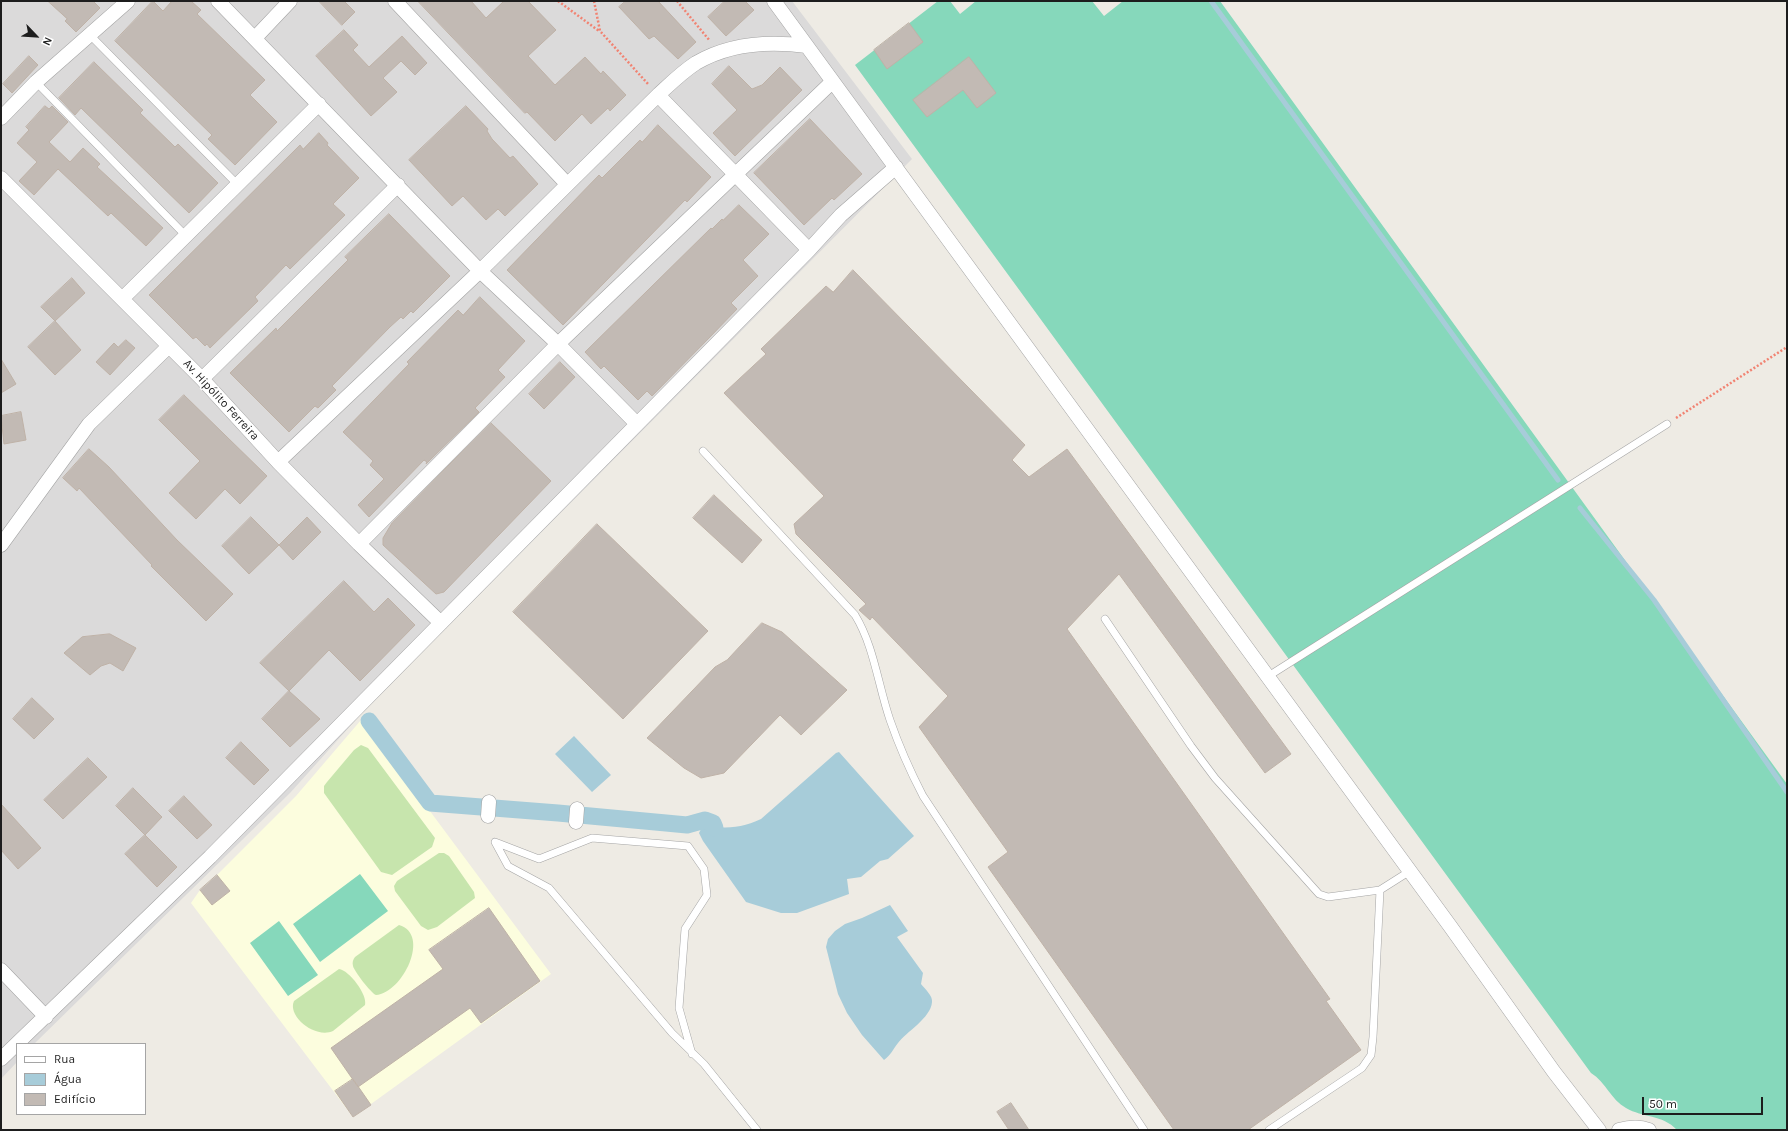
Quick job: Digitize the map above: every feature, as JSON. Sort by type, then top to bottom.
[{"type":"street","points":[[218,1],[480,271],[558,344],[637,424]]},
{"type":"street","points":[[254,38],[290,1]]},
{"type":"street","points":[[396,1],[567,184]]},
{"type":"street","points":[[774,1],[1410,871],[1554,1072],[1599,1130]]},
{"type":"street","points":[[1,118],[36,82],[90,35],[122,3]]},
{"type":"street","points":[[278,462],[480,271],[658,94],[684,72],[697,62],[734,48],[768,43],[807,46]]},
{"type":"street","points":[[359,544],[558,344],[735,173],[832,82]]},
{"type":"street","points":[[658,94],[809,250]]},
{"type":"street","points":[[122,299],[319,104]]},
{"type":"street","points":[[18,1043],[210,857],[809,250],[841,215],[896,167]]},
{"type":"street","name":"Av. Hipólito Ferreira","points":[[1,178],[170,346],[278,462],[359,544],[441,623]]},
{"type":"street","points":[[202,379],[398,185]]},
{"type":"street","points":[[1,545],[36,494],[89,424],[170,346]]},
{"type":"street","points":[[1,970],[46,1017]]},
{"type":"street","points":[[1,1059],[16,1045]]},
{"type":"street","points":[[1619,1130],[1634,1128],[1649,1130]]},
{"type":"lane","points":[[90,35],[238,185]]},
{"type":"lane","points":[[36,82],[186,236]]},
{"type":"lane","points":[[1267,677],[1667,424]]},
{"type":"lane","points":[[703,451],[855,615],[864,629],[890,719],[905,761],[922,796],[1144,1130]]},
{"type":"lane","points":[[1105,618],[1191,746],[1215,778],[1320,894],[1328,897],[1380,890],[1410,871]]},
{"type":"lane","points":[[692,1054],[679,1008],[685,929],[706,894],[704,869],[688,846],[592,838],[539,859],[495,842],[508,866],[549,888],[672,1033],[692,1054],[704,1064],[758,1130]]},
{"type":"lane","points":[[1269,1130],[1362,1068],[1370,1055],[1373,1037],[1380,890]]},
{"type":"path","points":[[558,1],[600,31],[658,94]]},
{"type":"path","points":[[594,1],[600,31]]},
{"type":"path","points":[[677,1],[708,37],[716,54]]},
{"type":"path","points":[[1667,424],[1787,347]]},
{"type":"shaded area","points":[[1,1],[792,1],[912,159],[362,713],[290,793],[35,1043],[16,1043],[16,1063],[1,1079]]},
{"type":"shaded area","points":[[361,720],[551,974],[353,1117],[191,903],[200,890],[296,796]]},
{"type":"green space","points":[[938,1],[950,1],[960,14],[976,1],[1092,1],[1104,16],[1123,1],[1220,1],[1787,784],[1787,1130],[1677,1130],[1665,1121],[1632,1111],[1621,1105],[1601,1081],[1591,1073],[855,65]]},
{"type":"green space","points":[[361,745],[368,748],[435,838],[432,847],[392,875],[381,872],[324,793],[324,786],[327,782],[354,750]]},
{"type":"green space","points":[[439,853],[444,853],[449,856],[474,892],[475,898],[437,927],[428,930],[421,926],[395,891],[394,886],[397,881]]},
{"type":"green space","points":[[360,874],[388,911],[320,962],[293,924]]},
{"type":"green space","points":[[279,921],[318,975],[288,996],[250,943]]},
{"type":"green space","points":[[399,925],[408,931],[413,939],[413,951],[410,963],[404,974],[395,984],[386,992],[376,995],[356,972],[353,966],[353,961],[355,957]]},
{"type":"green space","points":[[339,969],[348,974],[361,989],[364,995],[365,1005],[333,1031],[326,1033],[318,1032],[304,1025],[299,1019],[293,1007],[294,1001]]},
{"type":"water","points":[[574,736],[611,775],[592,792],[555,754]]},
{"type":"water","points":[[839,752],[914,836],[888,859],[880,861],[861,877],[847,879],[849,894],[797,913],[781,913],[746,902],[703,841],[699,833],[702,827],[725,828],[746,825],[761,819]]},
{"type":"water","points":[[890,905],[908,931],[897,937],[923,973],[921,984],[930,995],[932,1002],[931,1008],[923,1019],[896,1045],[884,1060],[862,1035],[847,1013],[838,994],[826,947],[828,939],[835,931],[845,924]]},
{"type":"building","points":[[48,1],[93,1],[100,8],[76,32],[65,21],[67,19]]},
{"type":"building","points":[[153,1],[163,11],[172,1],[191,1],[201,10],[197,14],[265,80],[250,95],[277,122],[235,165],[208,139],[212,135],[115,41]]},
{"type":"building","points":[[319,1],[344,1],[355,12],[342,25]]},
{"type":"building","points":[[418,1],[471,1],[486,18],[504,1],[528,1],[556,30],[528,56],[555,85],[585,57],[601,74],[603,71],[626,95],[610,111],[608,108],[591,124],[582,114],[555,141],[527,112],[525,113]]},
{"type":"building","points":[[626,1],[658,1],[696,42],[678,59],[654,36],[649,39],[619,7]]},
{"type":"building","points":[[725,1],[745,1],[754,10],[726,36],[708,17]]},
{"type":"building","points":[[909,23],[923,42],[887,69],[874,50]]},
{"type":"building","points":[[344,30],[358,45],[353,50],[369,67],[402,36],[427,63],[415,75],[401,61],[383,78],[397,92],[371,116],[316,56]]},
{"type":"building","points":[[29,56],[38,65],[12,93],[3,84]]},
{"type":"building","points":[[969,57],[996,93],[977,108],[963,90],[927,117],[913,100]]},
{"type":"building","points":[[94,62],[143,110],[140,113],[175,147],[178,144],[218,183],[189,213],[81,108],[75,115],[59,98]]},
{"type":"building","points":[[729,66],[752,89],[762,85],[780,67],[802,90],[735,156],[713,133],[737,110],[712,84]]},
{"type":"building","points":[[45,106],[49,109],[52,106],[68,122],[49,142],[70,162],[83,148],[100,164],[97,167],[163,228],[146,246],[111,213],[108,216],[58,169],[34,195],[19,181],[37,162],[17,143],[29,130],[26,127]]},
{"type":"building","points":[[466,106],[488,129],[487,131],[492,139],[510,158],[513,156],[538,184],[505,216],[498,209],[486,220],[463,196],[452,206],[409,160]]},
{"type":"building","points":[[810,119],[862,174],[834,200],[832,198],[804,225],[754,173]]},
{"type":"building","points":[[658,125],[711,177],[687,202],[685,200],[563,325],[507,270],[599,175],[602,178],[640,140],[642,142]]},
{"type":"building","points":[[319,133],[328,143],[327,145],[359,178],[333,204],[345,215],[290,269],[286,265],[255,297],[258,301],[210,348],[207,344],[205,346],[196,337],[193,339],[149,295],[300,145],[303,149]]},
{"type":"building","points":[[739,205],[769,234],[743,260],[758,276],[731,303],[737,309],[710,337],[652,396],[647,391],[638,400],[604,366],[601,369],[585,352],[711,228],[712,229],[722,219],[723,220]]},
{"type":"building","points":[[389,214],[450,276],[413,313],[411,311],[403,319],[401,317],[390,327],[332,386],[336,390],[318,408],[315,406],[289,432],[230,373],[276,328],[277,331],[348,260],[345,257]]},
{"type":"building","points":[[853,270],[1025,445],[1012,460],[1029,477],[1067,449],[1291,754],[1265,773],[1119,574],[1067,629],[1330,999],[1326,1001],[1361,1050],[1248,1130],[1174,1130],[988,867],[1008,852],[919,727],[948,696],[872,617],[870,620],[859,610],[866,604],[796,534],[794,524],[824,496],[724,393],[766,354],[761,349],[826,286],[833,292]]},
{"type":"building","points":[[72,278],[85,293],[55,321],[41,307]]},
{"type":"building","points":[[480,297],[525,341],[498,370],[505,377],[475,408],[479,412],[426,464],[427,462],[424,460],[369,517],[358,505],[384,479],[370,465],[373,461],[343,432],[409,364],[407,362],[458,310],[463,315]]},
{"type":"building","points":[[55,321],[81,350],[55,375],[28,347]]},
{"type":"building","points":[[126,340],[135,348],[110,375],[96,362],[114,343],[118,347]]},
{"type":"building","points":[[1,359],[16,384],[1,393]]},
{"type":"building","points":[[560,362],[575,377],[544,409],[529,394]]},
{"type":"building","points":[[184,395],[267,476],[240,504],[225,489],[196,519],[169,493],[200,461],[159,420]]},
{"type":"building","points":[[21,412],[26,440],[4,444],[1,416]]},
{"type":"building","points":[[491,423],[551,481],[444,592],[436,594],[383,545],[383,538],[392,523]]},
{"type":"building","points":[[89,449],[109,467],[177,540],[233,594],[206,621],[151,566],[152,565],[79,488],[77,491],[63,478]]},
{"type":"building","points":[[714,495],[762,540],[742,563],[693,518]]},
{"type":"building","points":[[251,517],[279,545],[249,574],[222,546]]},
{"type":"building","points":[[307,517],[321,532],[293,560],[279,545]]},
{"type":"building","points":[[597,524],[708,631],[623,719],[513,612]]},
{"type":"building","points":[[344,581],[374,612],[388,598],[415,625],[360,681],[329,650],[289,691],[260,663]]},
{"type":"building","points":[[762,623],[782,632],[847,690],[801,735],[780,715],[724,773],[701,778],[684,768],[647,738],[715,667],[727,660]]},
{"type":"building","points":[[110,634],[136,648],[123,671],[110,663],[101,666],[90,675],[64,653],[82,637]]},
{"type":"building","points":[[289,691],[320,719],[290,747],[262,719]]},
{"type":"building","points":[[32,698],[54,719],[34,739],[13,719]]},
{"type":"building","points":[[241,742],[269,770],[254,785],[226,758]]},
{"type":"building","points":[[88,758],[107,777],[63,819],[44,800]]},
{"type":"building","points":[[133,788],[162,817],[145,835],[116,806]]},
{"type":"building","points":[[184,796],[212,825],[197,839],[169,811]]},
{"type":"building","points":[[1,804],[41,848],[18,869],[1,850]]},
{"type":"building","points":[[145,835],[177,867],[157,887],[125,854]]},
{"type":"building","points":[[217,875],[230,891],[212,905],[200,890]]},
{"type":"building","points":[[489,908],[540,981],[481,1023],[470,1008],[358,1087],[331,1048],[443,969],[429,950]]},
{"type":"building","points":[[353,1079],[371,1105],[353,1117],[335,1091]]},
{"type":"building","points":[[1011,1103],[1029,1130],[1009,1130],[997,1112]]},
{"type":"waterway","points":[[1211,1],[1558,480]]},
{"type":"waterway","points":[[1580,508],[1654,600],[1787,792]]},
{"type":"waterway","points":[[369,721],[430,803],[687,825],[705,820],[713,823],[715,828]]}]
